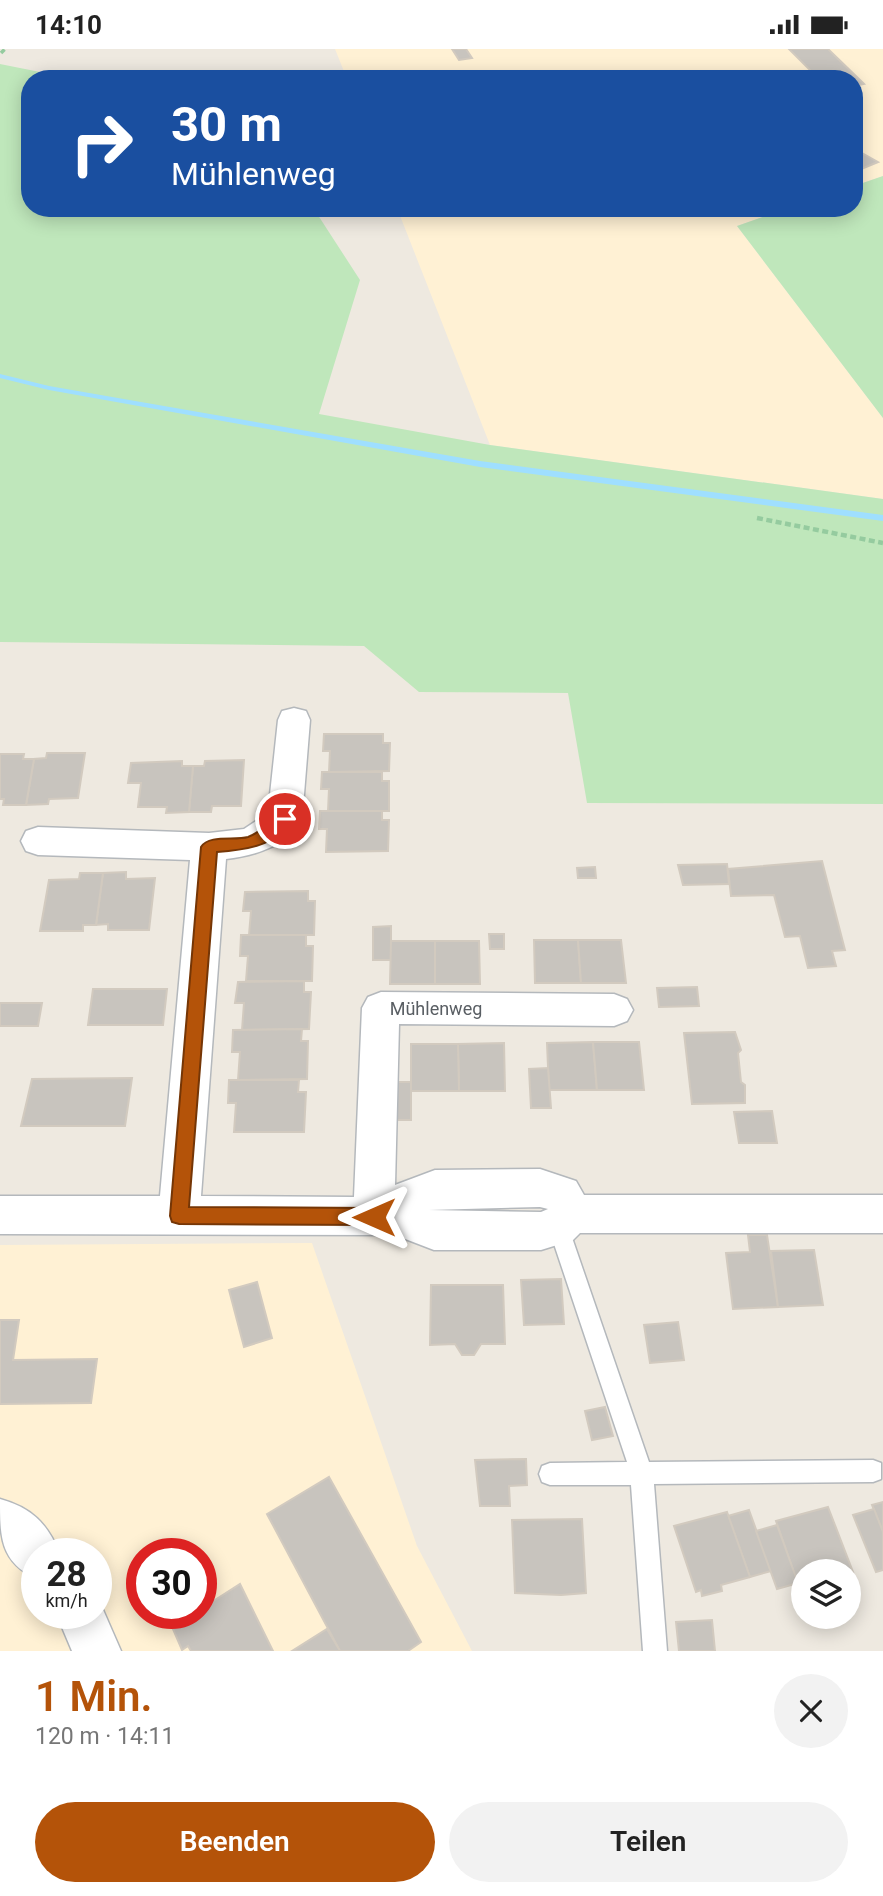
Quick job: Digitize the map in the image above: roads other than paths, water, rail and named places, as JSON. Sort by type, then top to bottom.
[{"type":"street","points":[[38,841],[209,847],[249,843],[268,835],[285,819],[294,720]]},
{"type":"street","points":[[179,1216],[209,847]]},
{"type":"street","name":"Mühlenweg","points":[[385,1216],[381,1008],[614,1010]]},
{"type":"street","points":[[0,1215],[385,1216],[434,1231],[541,1231],[565,1220],[883,1214]]},
{"type":"street","points":[[0,1522],[14,1526],[23,1538]]},
{"type":"street","points":[[87,1629],[97,1651]]},
{"type":"lane","points":[[565,1220],[642,1473],[655,1651]]},
{"type":"lane","points":[[550,1474],[873,1471]]},
{"type":"waterway","points":[[0,376],[49,388],[480,464],[883,518]]}]
